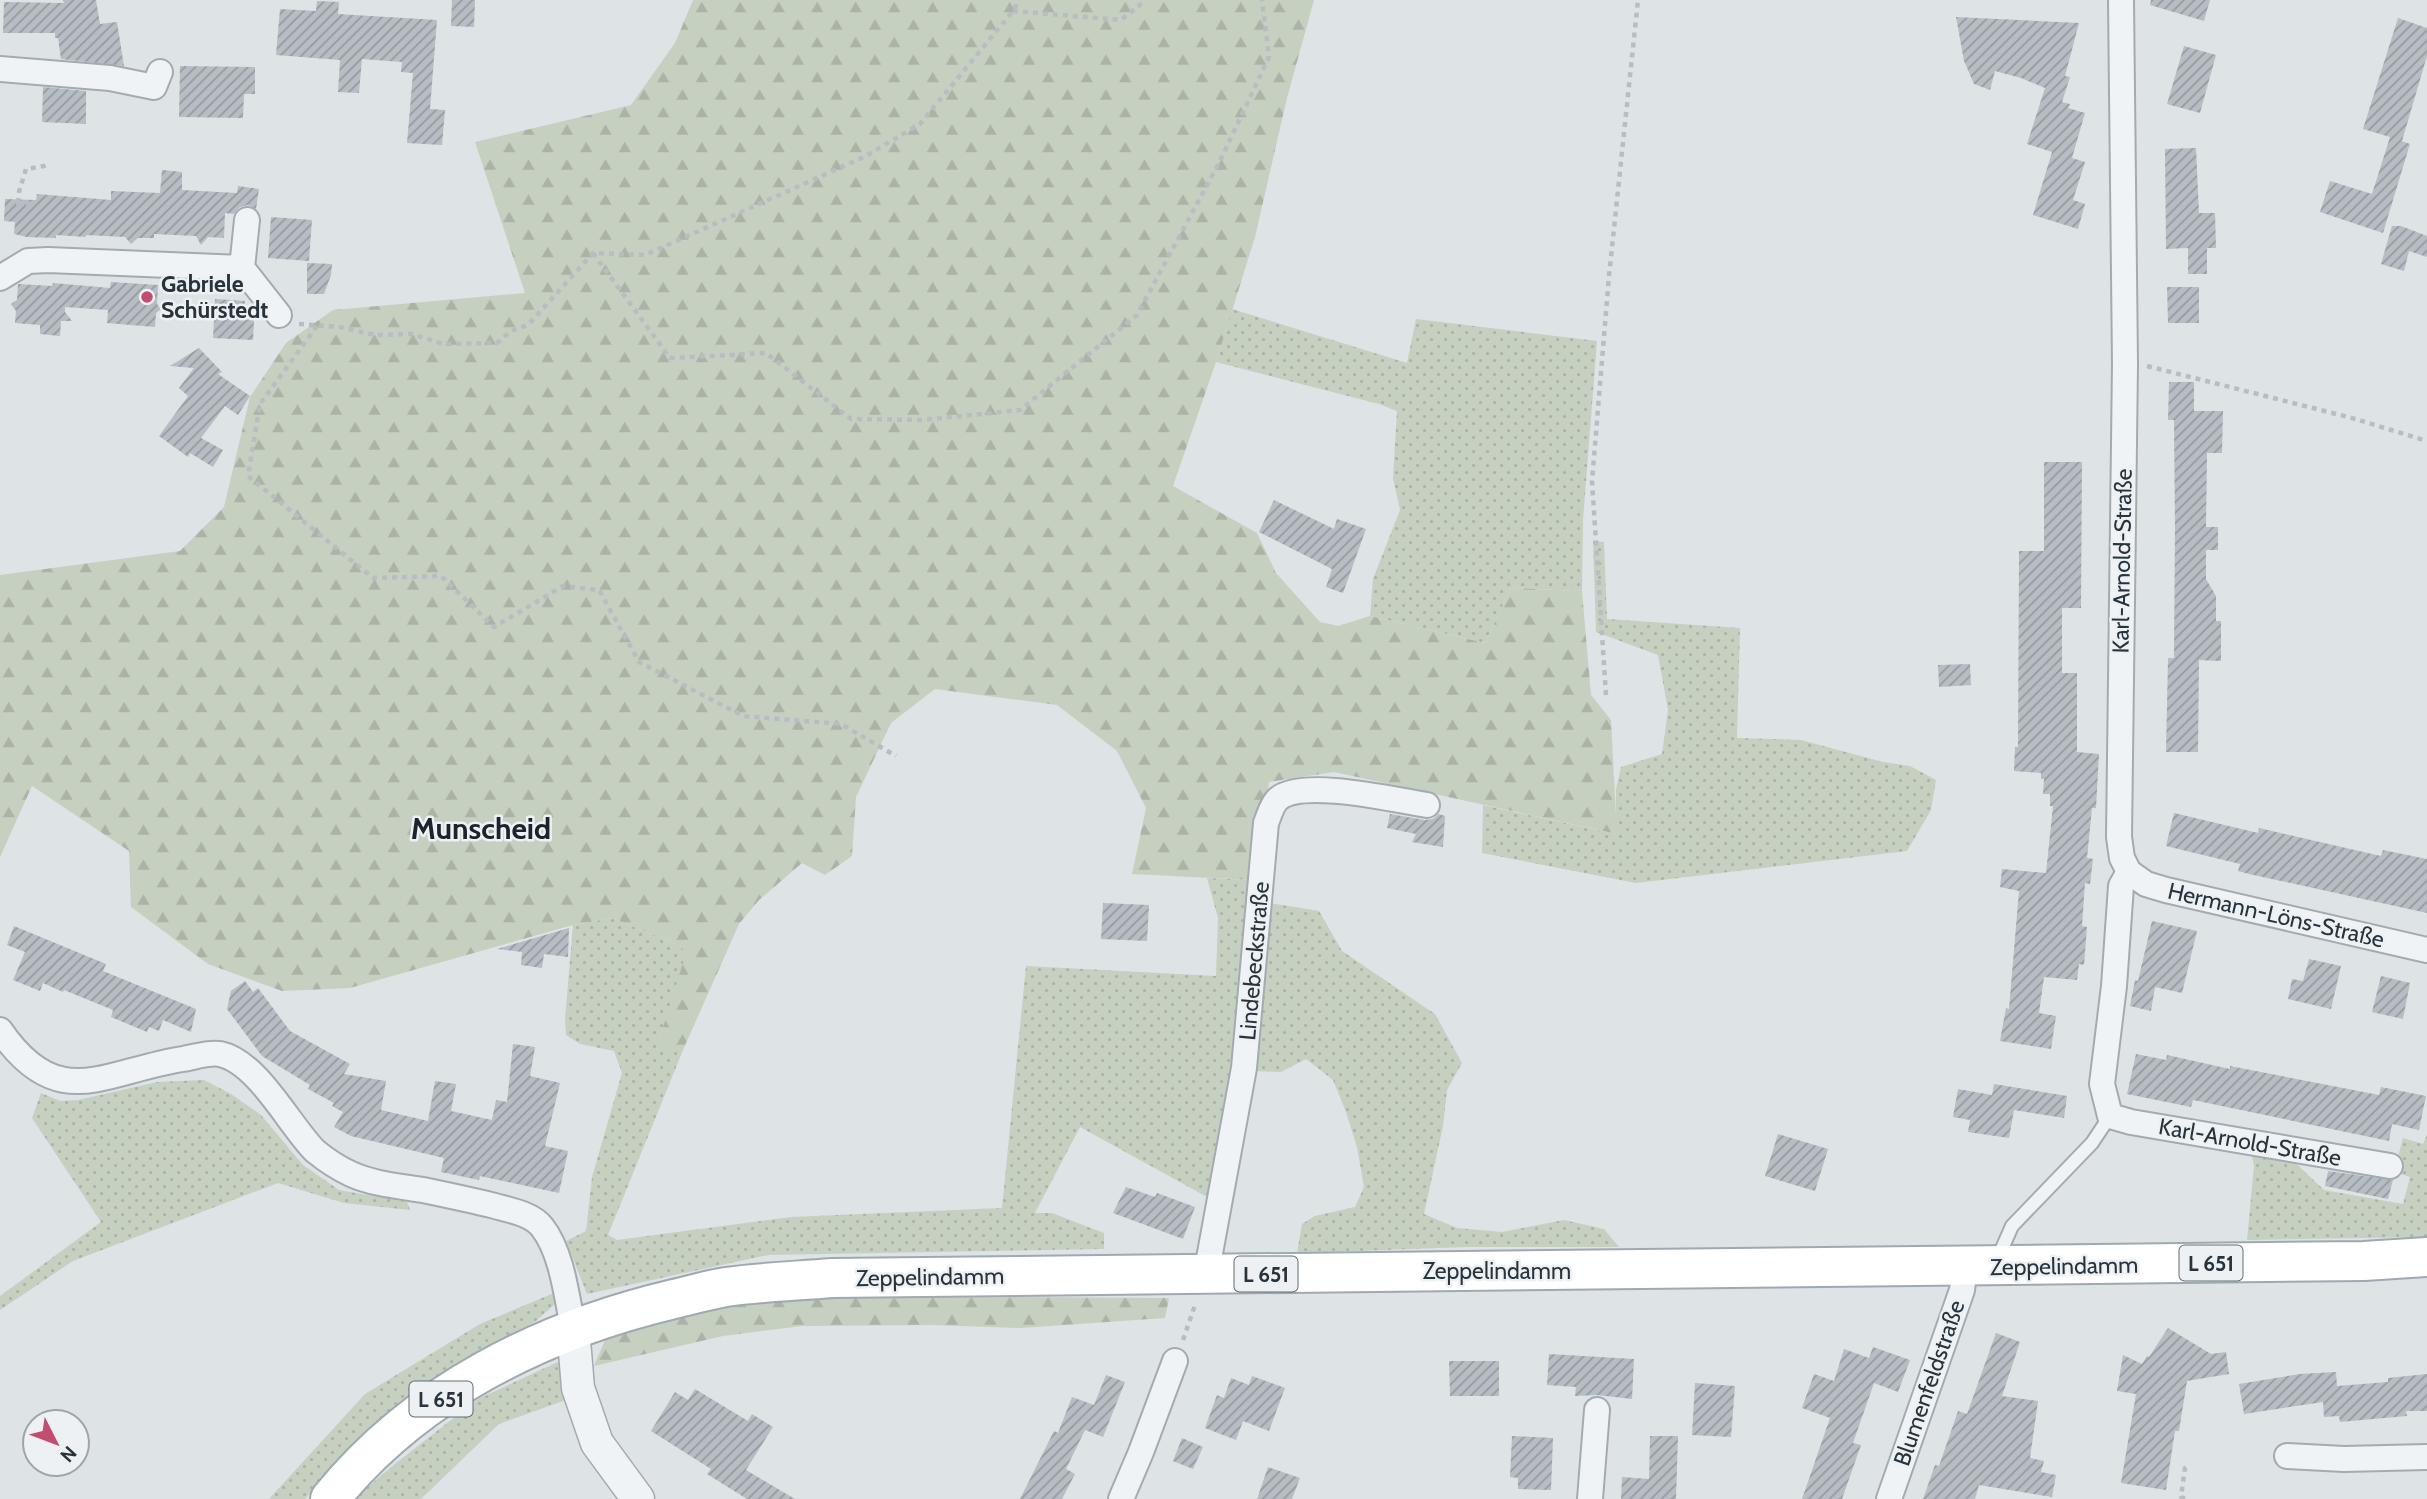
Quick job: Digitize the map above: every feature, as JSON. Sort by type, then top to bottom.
[{"type":"main road","name":"Zeppelindamm","points":[[573,1328],[606,1316],[724,1287],[832,1278],[1980,1267],[2364,1261],[2427,1257]]},
{"type":"main road","name":"L 651","points":[[330,1499],[367,1458],[459,1385],[514,1354],[573,1328]]},
{"type":"street","name":"Karl-Arnold-Straße","points":[[2120,0],[2125,364],[2119,837],[2122,858],[2129,872]]},
{"type":"street","points":[[0,69],[110,78],[154,87],[160,72]]},
{"type":"street","points":[[247,220],[242,268],[279,315]]},
{"type":"street","points":[[0,278],[28,261],[48,260],[242,268]]},
{"type":"street","name":"Lindebeckstraße","points":[[1206,1275],[1244,1068],[1266,823],[1277,800],[1294,791],[1323,789],[1427,805]]},
{"type":"street","points":[[2110,1116],[2102,1084],[2114,986],[2121,886],[2129,872]]},
{"type":"street","name":"Hermann-Löns-Straße","points":[[2129,872],[2146,884],[2166,890],[2427,950]]},
{"type":"street","points":[[0,1030],[34,1068],[47,1076],[64,1081],[83,1082],[175,1060],[213,1054],[226,1056],[256,1077],[315,1151],[338,1168],[363,1180],[454,1196],[520,1213],[541,1226],[551,1244],[565,1283],[573,1328],[578,1388],[597,1443],[638,1499]]},
{"type":"street","name":"Karl-Arnold-Straße","points":[[2110,1116],[2131,1122],[2390,1166]]},
{"type":"street","name":"Blumenfeldstraße","points":[[1889,1499],[1962,1290],[1980,1267]]},
{"type":"street","points":[[1121,1499],[1175,1361]]},
{"type":"street","points":[[1590,1499],[1597,1410]]},
{"type":"street","points":[[2287,1456],[2344,1460],[2427,1457]]},
{"type":"lane","points":[[1980,1267],[2011,1226],[2092,1143],[2110,1116]]},
{"type":"path","points":[[593,253],[645,255],[864,157],[920,124],[1013,11],[1019,0]]},
{"type":"path","points":[[1013,11],[1121,20],[1146,0]]},
{"type":"path","points":[[593,253],[670,358],[766,353],[851,419],[922,420],[1020,410],[1137,315],[1220,162],[1269,57],[1262,0]]},
{"type":"path","points":[[1606,695],[1592,481],[1610,262],[1637,0]]},
{"type":"path","points":[[35,205],[17,203],[26,169],[49,163]]},
{"type":"path","points":[[279,315],[296,324],[340,327],[374,335],[412,334],[443,345],[497,343],[512,331],[528,325],[593,253]]},
{"type":"path","points":[[317,326],[260,404],[248,476],[373,578],[441,576],[494,627],[563,586],[598,590],[639,662],[743,716],[841,724],[896,756]]},
{"type":"path","points":[[2125,364],[2167,370],[2352,418],[2427,441]]},
{"type":"path","points":[[1175,1361],[1206,1275]]},
{"type":"path","points":[[2185,1499],[2181,1497],[2185,1468],[2189,1465]]},
{"type":"green space","points":[[693,0],[1314,0],[1287,98],[1255,237],[1173,486],[1257,533],[1276,573],[1320,622],[1338,626],[1370,616],[1485,643],[1511,588],[1582,591],[1591,695],[1611,720],[1617,834],[1334,772],[1269,782],[1254,880],[1132,874],[1146,808],[1117,751],[1057,705],[935,689],[891,723],[856,797],[852,856],[825,875],[802,863],[759,900],[739,924],[683,1050],[656,1050],[686,953],[679,945],[612,918],[573,925],[350,988],[282,991],[208,964],[131,907],[129,851],[32,786],[0,857],[0,575],[180,551],[224,507],[250,397],[286,343],[333,310],[525,293],[475,142],[631,105],[675,43]]},
{"type":"green space","points":[[1232,309],[1407,363],[1416,319],[1597,341],[1583,520],[1582,591],[1511,588],[1485,643],[1370,616],[1373,579],[1400,510],[1393,478],[1397,411],[1216,362]]},
{"type":"green space","points":[[1593,541],[1604,542],[1607,619],[1740,628],[1737,738],[1801,740],[1883,762],[1910,766],[1936,780],[1931,810],[1907,851],[1636,883],[1482,853],[1483,805],[1616,834],[1616,789],[1621,767],[1662,754],[1668,710],[1658,655],[1596,632]]},
{"type":"green space","points":[[1207,878],[1254,880],[1270,903],[1319,911],[1342,951],[1435,1014],[1462,1063],[1447,1090],[1443,1126],[1424,1214],[1457,1228],[1502,1232],[1564,1220],[1604,1229],[1619,1247],[1467,1247],[1297,1253],[1302,1224],[1315,1216],[1355,1207],[1364,1187],[1357,1147],[1333,1080],[1306,1059],[1281,1072],[1254,1071],[1227,1202],[1207,1197],[1080,1127],[1035,1213],[1052,1213],[1104,1233],[1104,1249],[768,1255],[587,1294],[566,1241],[586,1231],[592,1177],[622,1073],[614,1051],[580,1044],[566,1035],[573,925],[612,918],[679,945],[687,953],[656,1050],[683,1050],[608,1235],[617,1240],[791,1217],[1002,1208],[1026,966],[1216,976],[1218,918]]},
{"type":"green space","points":[[204,1080],[231,1094],[261,1115],[303,1165],[339,1190],[407,1202],[410,1210],[344,1203],[278,1183],[73,1261],[0,1310],[0,1296],[101,1222],[32,1118],[41,1093],[60,1101],[78,1100],[157,1082]]},
{"type":"green space","points":[[2427,1135],[2427,1237],[2247,1240],[2254,1166],[2250,1147],[2289,1157],[2324,1190],[2403,1204],[2410,1177],[2394,1172],[2403,1138],[2423,1144]]},
{"type":"green space","points":[[554,1293],[555,1304],[536,1321],[430,1380],[349,1447],[305,1499],[269,1499],[365,1394],[480,1324]]},
{"type":"green space","points":[[1169,1298],[1165,1318],[1021,1328],[932,1325],[802,1326],[723,1336],[594,1366],[605,1340],[655,1323],[706,1311],[810,1299]]},
{"type":"green space","points":[[562,1360],[566,1400],[499,1424],[421,1499],[354,1499],[478,1399]]},
{"type":"building","points":[[63,0],[96,0],[100,24],[117,22],[124,66],[61,59],[55,33],[3,33],[4,2],[64,3]]},
{"type":"building","points":[[452,0],[475,0],[474,27],[451,26]]},
{"type":"building","points":[[2151,0],[2210,0],[2204,21],[2150,5]]},
{"type":"building","points":[[317,1],[339,2],[338,14],[437,20],[430,109],[445,110],[442,145],[407,143],[413,73],[401,72],[402,62],[362,59],[359,93],[338,92],[340,60],[276,55],[280,9],[316,11]]},
{"type":"building","points":[[1956,17],[2079,23],[2065,76],[2070,77],[2062,102],[2070,104],[2068,108],[2085,113],[2072,158],[2085,162],[2073,200],[2085,204],[2078,229],[2033,215],[2052,152],[2027,144],[2045,88],[1995,71],[1990,90],[1974,84],[1964,61]]},
{"type":"building","points":[[2398,18],[2427,28],[2427,56],[2402,141],[2396,139],[2410,144],[2383,233],[2320,212],[2330,181],[2372,194],[2390,137],[2363,129]]},
{"type":"building","points":[[2184,46],[2216,55],[2200,113],[2167,104]]},
{"type":"building","points":[[180,66],[255,67],[255,94],[244,94],[243,118],[179,117]]},
{"type":"building","points":[[43,87],[86,91],[86,124],[42,122]]},
{"type":"building","points":[[2196,148],[2199,213],[2215,213],[2216,248],[2207,248],[2207,274],[2188,274],[2188,248],[2166,249],[2165,149]]},
{"type":"building","points":[[162,170],[182,172],[182,190],[237,193],[238,186],[259,189],[256,209],[248,205],[240,207],[234,214],[225,213],[224,238],[208,237],[201,245],[196,236],[154,234],[154,238],[138,238],[131,244],[125,237],[27,237],[14,234],[15,222],[4,221],[5,199],[36,200],[37,194],[111,200],[111,191],[160,193]]},
{"type":"building","points":[[271,217],[312,220],[309,261],[268,258]]},
{"type":"building","points":[[2392,226],[2401,226],[2427,236],[2427,257],[2409,251],[2404,271],[2381,264]]},
{"type":"building","points":[[307,263],[332,264],[324,294],[307,294]]},
{"type":"building","points":[[111,282],[158,285],[157,304],[161,309],[156,313],[155,327],[107,323],[108,310],[65,307],[65,312],[72,321],[61,321],[60,336],[40,334],[40,325],[15,323],[16,311],[11,304],[17,300],[18,284],[52,286],[53,283],[110,288]]},
{"type":"building","points":[[2167,287],[2199,287],[2199,323],[2168,323]]},
{"type":"building","points":[[215,299],[245,301],[243,319],[254,320],[253,340],[213,338]]},
{"type":"building","points":[[199,348],[222,372],[218,374],[250,396],[238,415],[225,406],[201,438],[223,450],[213,467],[190,453],[188,457],[159,436],[188,396],[179,388],[194,368],[170,366]]},
{"type":"building","points":[[2169,382],[2194,382],[2194,411],[2223,411],[2222,453],[2207,453],[2206,527],[2218,527],[2218,550],[2206,550],[2206,579],[2216,596],[2216,621],[2221,621],[2221,661],[2199,660],[2198,752],[2166,752],[2168,658],[2174,658],[2174,420],[2168,420]]},
{"type":"building","points":[[2044,462],[2082,462],[2081,608],[2062,608],[2062,673],[2077,673],[2077,752],[2099,754],[2096,808],[2092,808],[2087,858],[2093,859],[2090,884],[2085,883],[2082,926],[2087,927],[2084,965],[2079,964],[2077,980],[2044,977],[2039,1013],[2056,1016],[2051,1049],[2000,1041],[2006,1008],[2009,1009],[2019,891],[2000,887],[2002,869],[2046,873],[2053,806],[2050,806],[2050,794],[2043,794],[2044,779],[2041,779],[2041,773],[2014,771],[2015,747],[2018,747],[2019,551],[2044,551]]},
{"type":"building","points":[[1274,500],[1334,529],[1337,519],[1366,529],[1343,593],[1326,587],[1332,569],[1259,532]]},
{"type":"building","points":[[1970,664],[1971,685],[1939,687],[1938,665]]},
{"type":"building","points":[[2174,813],[2258,833],[2259,828],[2381,856],[2383,850],[2427,859],[2427,913],[2249,874],[2238,871],[2240,864],[2166,846]]},
{"type":"building","points":[[1390,814],[1425,820],[1433,819],[1439,814],[1445,816],[1443,847],[1412,842],[1416,834],[1387,828]]},
{"type":"building","points":[[1103,903],[1149,905],[1147,941],[1101,939]]},
{"type":"building","points":[[2152,921],[2197,931],[2182,993],[2155,987],[2151,1011],[2130,1006]]},
{"type":"building","points":[[14,926],[106,964],[103,971],[196,1009],[191,1032],[163,1020],[159,1031],[149,1027],[147,1032],[111,1017],[113,1010],[64,990],[63,992],[43,983],[40,991],[13,980],[25,952],[7,945]]},
{"type":"building","points":[[569,928],[568,957],[544,954],[542,968],[521,965],[522,952],[497,949]]},
{"type":"building","points":[[2309,959],[2341,966],[2331,1009],[2288,999],[2292,979],[2303,981]]},
{"type":"building","points":[[2381,976],[2410,983],[2403,1019],[2372,1012]]},
{"type":"building","points":[[245,981],[253,992],[258,988],[290,1031],[350,1064],[344,1074],[386,1081],[381,1110],[428,1121],[435,1081],[456,1084],[451,1111],[492,1120],[496,1100],[507,1102],[513,1044],[535,1047],[530,1076],[560,1083],[545,1146],[568,1151],[559,1193],[480,1176],[479,1180],[441,1172],[444,1158],[351,1136],[334,1127],[343,1112],[332,1106],[334,1103],[308,1089],[310,1085],[262,1056],[227,1009],[231,991]]},
{"type":"building","points":[[2136,1054],[2166,1060],[2167,1055],[2379,1095],[2381,1087],[2426,1096],[2419,1130],[2392,1124],[2389,1141],[2193,1100],[2191,1107],[2127,1094]]},
{"type":"building","points":[[1994,1084],[2067,1096],[2064,1118],[2014,1110],[2009,1138],[1968,1132],[1970,1120],[1953,1117],[1958,1089],[1992,1095]]},
{"type":"building","points":[[1778,1134],[1828,1149],[1815,1191],[1765,1176]]},
{"type":"building","points":[[2328,1171],[2393,1180],[2388,1199],[2325,1186]]},
{"type":"building","points":[[1126,1187],[1155,1197],[1157,1193],[1195,1207],[1183,1239],[1113,1213]]},
{"type":"building","points":[[2168,1328],[2211,1354],[2226,1352],[2229,1374],[2187,1381],[2179,1431],[2175,1431],[2166,1490],[2121,1483],[2136,1394],[2117,1391],[2123,1355],[2142,1364]]},
{"type":"building","points":[[1996,1333],[2020,1342],[2002,1396],[2038,1401],[2030,1458],[2044,1461],[2041,1472],[2056,1475],[2052,1497],[1979,1485],[1975,1499],[1923,1499],[1935,1465],[1939,1466],[1958,1411],[1967,1414]]},
{"type":"building","points":[[1873,1347],[1910,1360],[1898,1392],[1874,1383],[1853,1443],[1861,1445],[1842,1499],[1802,1499],[1830,1418],[1802,1408],[1814,1374],[1834,1381],[1844,1349],[1869,1358]]},
{"type":"building","points":[[1549,1354],[1634,1359],[1632,1399],[1597,1395],[1575,1396],[1576,1387],[1547,1385]]},
{"type":"building","points":[[1449,1361],[1499,1361],[1499,1396],[1450,1396]]},
{"type":"building","points":[[2336,1372],[2337,1386],[2388,1382],[2388,1378],[2427,1374],[2427,1411],[2406,1411],[2407,1416],[2340,1422],[2339,1416],[2324,1417],[2323,1402],[2244,1414],[2239,1384],[2300,1374]]},
{"type":"building","points":[[1106,1375],[1125,1382],[1103,1437],[1085,1430],[1066,1469],[1075,1474],[1062,1499],[1020,1499],[1054,1431],[1058,1433],[1072,1397],[1094,1405]]},
{"type":"building","points":[[1252,1376],[1285,1388],[1269,1431],[1243,1421],[1236,1440],[1205,1428],[1217,1395],[1224,1398],[1231,1378],[1249,1385]]},
{"type":"building","points":[[1695,1383],[1735,1386],[1731,1437],[1692,1435]]},
{"type":"building","points":[[695,1389],[748,1421],[752,1414],[773,1427],[746,1470],[795,1499],[747,1499],[707,1474],[711,1469],[651,1431],[675,1392],[688,1400]]},
{"type":"building","points":[[1512,1436],[1553,1438],[1551,1490],[1518,1489],[1518,1478],[1510,1477]]},
{"type":"building","points":[[1650,1436],[1678,1436],[1676,1499],[1621,1499],[1622,1477],[1649,1479]]},
{"type":"building","points":[[1182,1438],[1203,1447],[1193,1469],[1173,1461]]},
{"type":"building","points":[[1268,1467],[1300,1478],[1292,1499],[1257,1499]]},
{"type":"place","name":"Gabriele Schürstedt","points":[[147,297]]},
{"type":"district","name":"Munscheid","points":[[481,828]]}]
